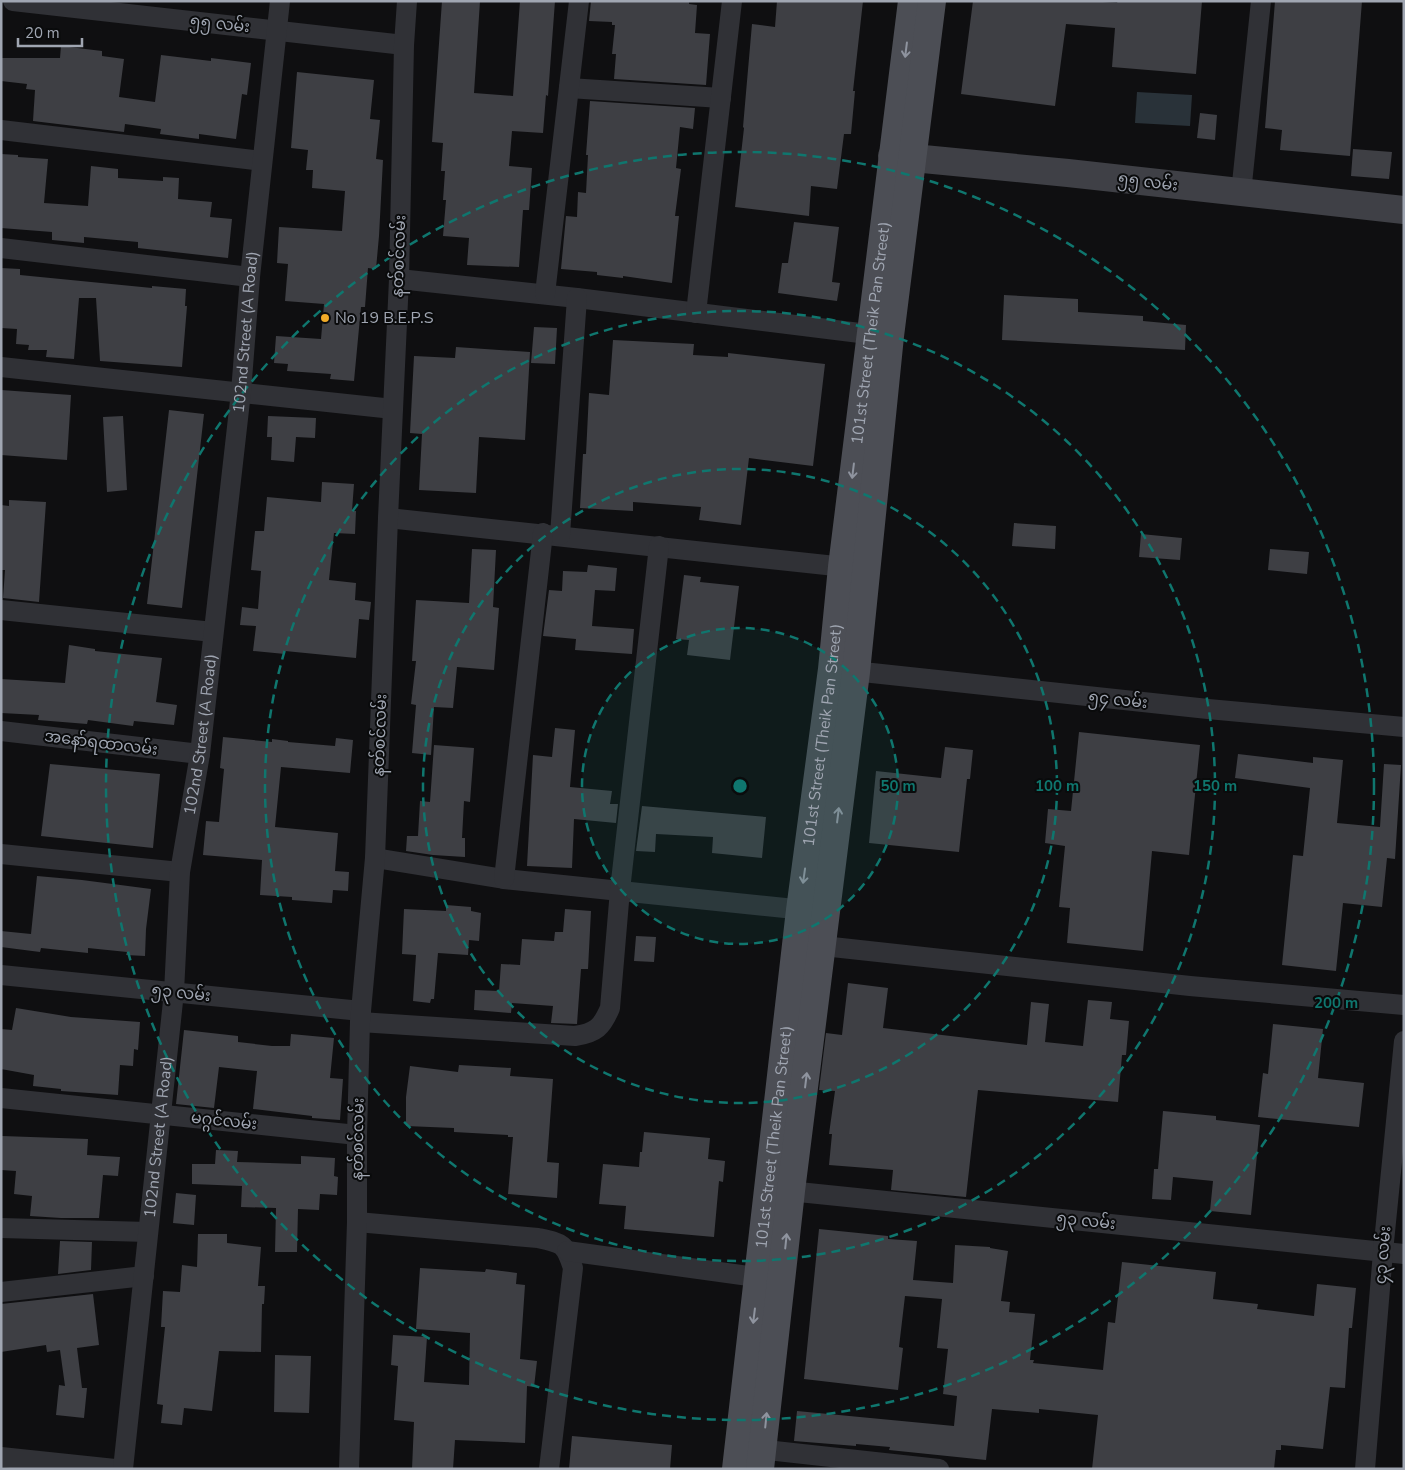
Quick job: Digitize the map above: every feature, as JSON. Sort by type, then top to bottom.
[{"type":"main road","name":"101st Street (Theik Pan Street)","points":[[749,1458],[813,911],[844,671],[880,335],[902,157],[912,1]]},
{"type":"main road","name":"101st Street (Theik Pan Street)","points":[[902,157],[932,1]]},
{"type":"main road","name":"၅၅ လမ်း","points":[[902,157],[1068,173],[1404,210]]},
{"type":"main road","name":"101st Street (Theik Pan Street)","points":[[780,1190],[823,946],[813,911]]},
{"type":"street","name":"၅၅ လမ်း","points":[[13,1],[404,45]]},
{"type":"street","name":"102nd Street (A Road)","points":[[123,1469],[174,992],[180,872],[200,754],[241,392],[250,277],[280,1]]},
{"type":"street","name":"နတ်စင်လမ်း","points":[[349,1469],[361,1016],[375,858],[399,279],[404,45],[407,1]]},
{"type":"street","points":[[545,294],[579,1]]},
{"type":"street","points":[[696,313],[732,1]]},
{"type":"street","points":[[1241,193],[1261,1]]},
{"type":"street","points":[[569,88],[721,98]]},
{"type":"street","points":[[1,130],[262,161]]},
{"type":"street","points":[[1,248],[250,277]]},
{"type":"street","points":[[399,279],[545,294],[880,335]]},
{"type":"street","points":[[504,879],[552,534],[577,298]]},
{"type":"street","points":[[1,367],[393,409]]},
{"type":"street","points":[[388,518],[552,534],[854,568]]},
{"type":"street","name":"၅၃ လမ်း","points":[[1,975],[174,992],[361,1016],[575,1036],[587,1035],[600,1027],[610,1008],[620,890],[659,546]]},
{"type":"street","points":[[1,610],[213,632]]},
{"type":"street","name":"၅၄ လမ်း","points":[[844,671],[1208,709],[1404,727]]},
{"type":"street","name":"အနော်ရထာလမ်း","points":[[1,731],[200,754]]},
{"type":"street","points":[[1,854],[180,872]]},
{"type":"street","points":[[375,858],[504,879],[813,911]]},
{"type":"street","points":[[823,946],[1190,986],[1404,1006]]},
{"type":"street","name":"၄၃ လမ်း","points":[[1365,1469],[1383,1252],[1404,1041]]},
{"type":"street","name":"မဂ္ဂင်လမ်း","points":[[1,1098],[357,1135]]},
{"type":"street","name":"၅၃ လမ်း","points":[[780,1190],[1404,1254]]},
{"type":"street","points":[[357,1222],[538,1238],[557,1242],[568,1251],[770,1278]]},
{"type":"street","points":[[1,1228],[148,1232]]},
{"type":"street","points":[[549,1469],[572,1268],[568,1251]]},
{"type":"street","points":[[1,1292],[144,1276]]},
{"type":"street","points":[[1,1457],[115,1469]]},
{"type":"street","points":[[749,1458],[938,1469]]},
{"type":"shaded area","points":[[1137,92],[1192,95],[1190,126],[1135,123]]},
{"type":"building","points":[[442,1],[480,1],[474,93],[513,96],[520,1],[555,1],[548,96],[546,95],[543,133],[512,131],[509,166],[532,168],[529,210],[523,210],[519,267],[467,265],[469,238],[443,236],[446,200],[443,200],[445,171],[441,171],[443,143],[432,142]]},
{"type":"building","points":[[591,1],[689,1],[689,4],[697,5],[695,33],[710,34],[706,85],[614,79],[616,54],[612,54],[615,25],[612,25],[612,22],[589,21]]},
{"type":"building","points":[[777,1],[863,1],[853,91],[855,91],[851,134],[844,134],[837,189],[811,186],[809,216],[735,207],[744,128],[752,24],[775,27]]},
{"type":"building","points":[[973,1],[1089,1],[1117,3],[1118,1],[1202,1],[1196,74],[1112,67],[1115,28],[1066,24],[1055,106],[961,94]]},
{"type":"building","points":[[1275,1],[1362,1],[1350,156],[1280,150],[1282,130],[1265,128]]},
{"type":"building","points":[[61,46],[102,51],[102,56],[124,59],[119,97],[155,102],[161,55],[211,61],[211,58],[251,63],[247,95],[242,94],[236,139],[199,134],[199,139],[160,134],[161,129],[125,124],[124,132],[33,121],[35,90],[26,89],[27,84],[1,81],[1,58],[60,58]]},
{"type":"building","points":[[297,72],[374,80],[370,119],[380,120],[376,159],[383,160],[379,236],[376,269],[368,268],[365,307],[361,307],[354,381],[330,379],[331,374],[287,371],[288,364],[274,363],[276,336],[321,339],[324,304],[285,301],[288,264],[277,263],[279,227],[342,231],[345,191],[312,188],[313,170],[306,170],[308,150],[291,148]]},
{"type":"building","points":[[590,101],[695,108],[693,129],[680,127],[676,168],[681,169],[675,216],[679,216],[672,283],[623,276],[623,278],[597,275],[597,272],[561,269],[566,216],[577,217],[578,192],[586,193],[588,155],[586,155]]},
{"type":"building","points":[[1200,113],[1217,115],[1215,140],[1197,138]]},
{"type":"building","points":[[1353,149],[1392,152],[1389,179],[1351,176]]},
{"type":"building","points":[[1,154],[48,159],[44,203],[88,206],[91,166],[118,169],[118,178],[163,181],[163,177],[179,178],[178,199],[212,202],[210,217],[232,219],[228,258],[138,248],[138,242],[84,237],[84,243],[52,240],[52,232],[1,228]]},
{"type":"building","points":[[794,222],[839,227],[832,282],[840,283],[837,301],[778,293],[782,263],[788,263]]},
{"type":"building","points":[[1,268],[20,269],[20,275],[152,288],[152,286],[186,289],[185,306],[187,306],[182,367],[100,361],[96,298],[79,298],[74,359],[46,357],[47,350],[28,350],[29,345],[16,344],[17,329],[1,328]]},
{"type":"building","points":[[1004,295],[1078,299],[1078,312],[1143,316],[1143,321],[1186,325],[1185,350],[1002,340]]},
{"type":"building","points":[[534,327],[557,328],[555,364],[531,363]]},
{"type":"building","points":[[613,340],[694,344],[693,355],[728,357],[728,353],[825,364],[813,466],[749,458],[741,525],[699,520],[701,507],[633,502],[633,511],[580,508],[583,454],[586,454],[589,393],[609,395]]},
{"type":"building","points":[[456,347],[530,352],[525,440],[479,437],[476,493],[419,490],[422,434],[410,433],[414,356],[455,358]]},
{"type":"building","points":[[1,390],[71,395],[67,460],[1,455]]},
{"type":"building","points":[[169,410],[204,414],[182,608],[147,604]]},
{"type":"building","points":[[123,416],[127,490],[107,492],[103,417]]},
{"type":"building","points":[[268,416],[316,418],[315,438],[296,437],[294,462],[271,460],[272,437],[267,437]]},
{"type":"building","points":[[322,482],[354,484],[352,511],[356,511],[355,534],[334,533],[329,580],[356,583],[355,600],[371,602],[369,620],[359,619],[356,658],[285,651],[285,654],[253,651],[256,626],[240,625],[242,607],[258,609],[261,571],[251,570],[255,531],[264,531],[267,497],[321,502]]},
{"type":"building","points":[[9,500],[46,502],[39,602],[3,598],[5,570],[1,570],[1,505],[9,506]]},
{"type":"building","points":[[1014,523],[1056,526],[1055,549],[1012,546]]},
{"type":"building","points":[[1141,534],[1182,538],[1180,560],[1139,557]]},
{"type":"building","points":[[472,549],[496,550],[493,607],[499,608],[494,670],[457,667],[453,708],[434,707],[431,755],[412,753],[416,705],[411,704],[416,661],[412,661],[416,600],[469,603]]},
{"type":"building","points":[[1270,549],[1309,552],[1307,574],[1268,570]]},
{"type":"building","points":[[588,565],[617,568],[615,591],[595,590],[592,626],[634,629],[632,654],[575,650],[576,639],[543,636],[549,590],[562,591],[563,571],[587,572]]},
{"type":"building","points":[[684,575],[701,577],[700,582],[739,586],[730,660],[687,655],[689,640],[676,639]]},
{"type":"building","points":[[69,645],[95,649],[95,651],[162,658],[156,702],[177,705],[174,725],[134,721],[133,726],[88,720],[87,724],[38,720],[39,715],[1,713],[1,679],[65,683]]},
{"type":"building","points":[[555,728],[575,730],[570,787],[612,791],[610,804],[618,804],[616,823],[574,819],[572,868],[527,866],[533,755],[552,757]]},
{"type":"building","points":[[1079,732],[1200,745],[1189,855],[1152,851],[1143,951],[1067,943],[1070,908],[1059,907],[1065,846],[1045,843],[1048,809],[1071,811]]},
{"type":"building","points":[[223,737],[272,742],[272,739],[335,746],[336,738],[353,740],[350,773],[281,767],[275,827],[338,833],[335,871],[349,872],[348,891],[333,890],[332,903],[292,900],[292,897],[260,895],[262,860],[203,855],[206,821],[219,822],[224,769],[220,768]]},
{"type":"building","points":[[434,745],[474,748],[470,802],[464,801],[462,838],[465,838],[465,857],[406,851],[407,836],[418,836],[420,801],[430,802]]},
{"type":"building","points":[[945,747],[973,750],[970,779],[967,779],[959,852],[869,843],[876,771],[941,778]]},
{"type":"building","points":[[1238,754],[1313,763],[1313,757],[1343,760],[1337,823],[1380,827],[1384,764],[1401,765],[1395,859],[1387,858],[1382,907],[1343,903],[1336,971],[1282,965],[1293,855],[1303,856],[1310,788],[1235,778]]},
{"type":"building","points":[[50,764],[160,774],[153,848],[41,836]]},
{"type":"building","points":[[642,806],[766,817],[762,858],[712,853],[713,837],[656,834],[655,852],[636,851]]},
{"type":"building","points":[[37,876],[151,889],[145,956],[126,955],[127,952],[88,948],[88,953],[41,948],[40,952],[1,947],[1,931],[31,934]]},
{"type":"building","points":[[446,905],[471,907],[471,911],[481,913],[479,941],[469,940],[468,955],[438,953],[434,999],[431,999],[430,1003],[413,1001],[416,955],[402,954],[404,909],[446,911]]},
{"type":"building","points":[[565,909],[591,911],[588,969],[581,969],[577,1024],[551,1023],[553,1006],[512,1003],[511,1013],[474,1010],[475,990],[499,991],[501,964],[520,965],[522,939],[554,941],[555,932],[563,932]]},
{"type":"building","points":[[636,936],[656,937],[654,962],[634,961]]},
{"type":"building","points":[[848,983],[888,988],[883,1028],[1027,1045],[1031,1002],[1049,1004],[1045,1042],[1083,1046],[1088,1000],[1112,1002],[1110,1019],[1129,1021],[1126,1055],[1122,1055],[1118,1102],[978,1090],[966,1197],[891,1190],[893,1170],[829,1165],[832,1134],[829,1134],[835,1091],[819,1090],[826,1033],[842,1035]]},
{"type":"building","points":[[16,1008],[71,1017],[140,1022],[138,1050],[134,1049],[133,1066],[120,1065],[118,1095],[61,1091],[61,1089],[33,1086],[34,1075],[1,1069],[1,1029],[12,1030]]},
{"type":"building","points":[[1273,1024],[1323,1029],[1318,1078],[1364,1083],[1359,1127],[1258,1117],[1263,1073],[1268,1074]]},
{"type":"building","points":[[184,1030],[238,1036],[238,1042],[272,1046],[290,1046],[291,1034],[334,1038],[330,1078],[343,1079],[340,1120],[312,1118],[312,1116],[253,1109],[257,1071],[219,1067],[214,1108],[176,1104]]},
{"type":"building","points":[[459,1065],[511,1068],[510,1076],[553,1079],[547,1162],[559,1163],[557,1198],[508,1194],[513,1137],[508,1137],[508,1135],[454,1132],[454,1128],[406,1126],[406,1097],[410,1066],[458,1072]]},
{"type":"building","points":[[1163,1111],[1216,1116],[1216,1120],[1260,1125],[1251,1215],[1210,1211],[1213,1181],[1173,1177],[1171,1200],[1152,1199],[1154,1169],[1158,1169]]},
{"type":"building","points":[[644,1132],[710,1138],[708,1159],[725,1161],[723,1182],[719,1181],[714,1237],[624,1229],[626,1206],[599,1204],[603,1164],[639,1167]]},
{"type":"building","points":[[2,1136],[88,1139],[87,1155],[120,1157],[118,1176],[103,1175],[99,1218],[30,1216],[32,1196],[14,1194],[16,1171],[1,1170]]},
{"type":"building","points":[[216,1150],[238,1151],[237,1162],[301,1164],[301,1156],[335,1158],[334,1176],[338,1177],[337,1195],[320,1194],[319,1210],[298,1209],[297,1252],[275,1252],[276,1208],[241,1207],[242,1186],[192,1184],[192,1164],[215,1164]]},
{"type":"building","points":[[176,1193],[196,1195],[194,1225],[173,1223]]},
{"type":"building","points":[[819,1229],[888,1236],[888,1239],[917,1241],[913,1280],[953,1283],[955,1245],[990,1247],[1008,1251],[1001,1301],[1010,1302],[1009,1312],[1035,1314],[1030,1360],[1034,1360],[1033,1363],[1103,1370],[1108,1322],[1115,1323],[1122,1262],[1216,1272],[1213,1299],[1258,1304],[1257,1309],[1314,1316],[1317,1284],[1356,1288],[1352,1328],[1349,1328],[1345,1388],[1330,1387],[1323,1449],[1281,1445],[1281,1450],[1276,1450],[1274,1469],[1092,1469],[1098,1415],[1039,1409],[1039,1413],[992,1409],[986,1460],[889,1450],[890,1447],[794,1441],[797,1411],[954,1426],[957,1396],[943,1394],[948,1349],[937,1348],[942,1299],[905,1296],[899,1347],[903,1348],[898,1390],[804,1379]]},
{"type":"building","points":[[198,1234],[227,1234],[227,1243],[261,1247],[258,1286],[265,1286],[264,1304],[262,1304],[261,1352],[219,1351],[212,1411],[184,1408],[182,1425],[161,1423],[163,1405],[157,1404],[165,1327],[161,1327],[163,1291],[180,1292],[182,1265],[197,1267]]},
{"type":"building","points":[[60,1241],[92,1242],[91,1270],[58,1274]]},
{"type":"building","points":[[420,1268],[485,1272],[486,1269],[517,1273],[516,1284],[525,1285],[520,1359],[537,1361],[534,1387],[527,1386],[525,1443],[455,1440],[453,1469],[412,1469],[414,1422],[394,1420],[398,1366],[391,1365],[393,1335],[427,1337],[424,1382],[469,1385],[470,1333],[416,1329]]},
{"type":"building","points":[[93,1294],[99,1345],[77,1348],[82,1388],[87,1388],[84,1418],[56,1415],[59,1385],[65,1386],[60,1350],[47,1352],[46,1345],[1,1352],[1,1304]]},
{"type":"building","points":[[275,1355],[311,1356],[309,1413],[274,1412]]},
{"type":"building","points":[[572,1436],[672,1445],[670,1469],[569,1469]]},
{"type":"place","name":"No 19 B.E.P.S","points":[[325,318]]}]
